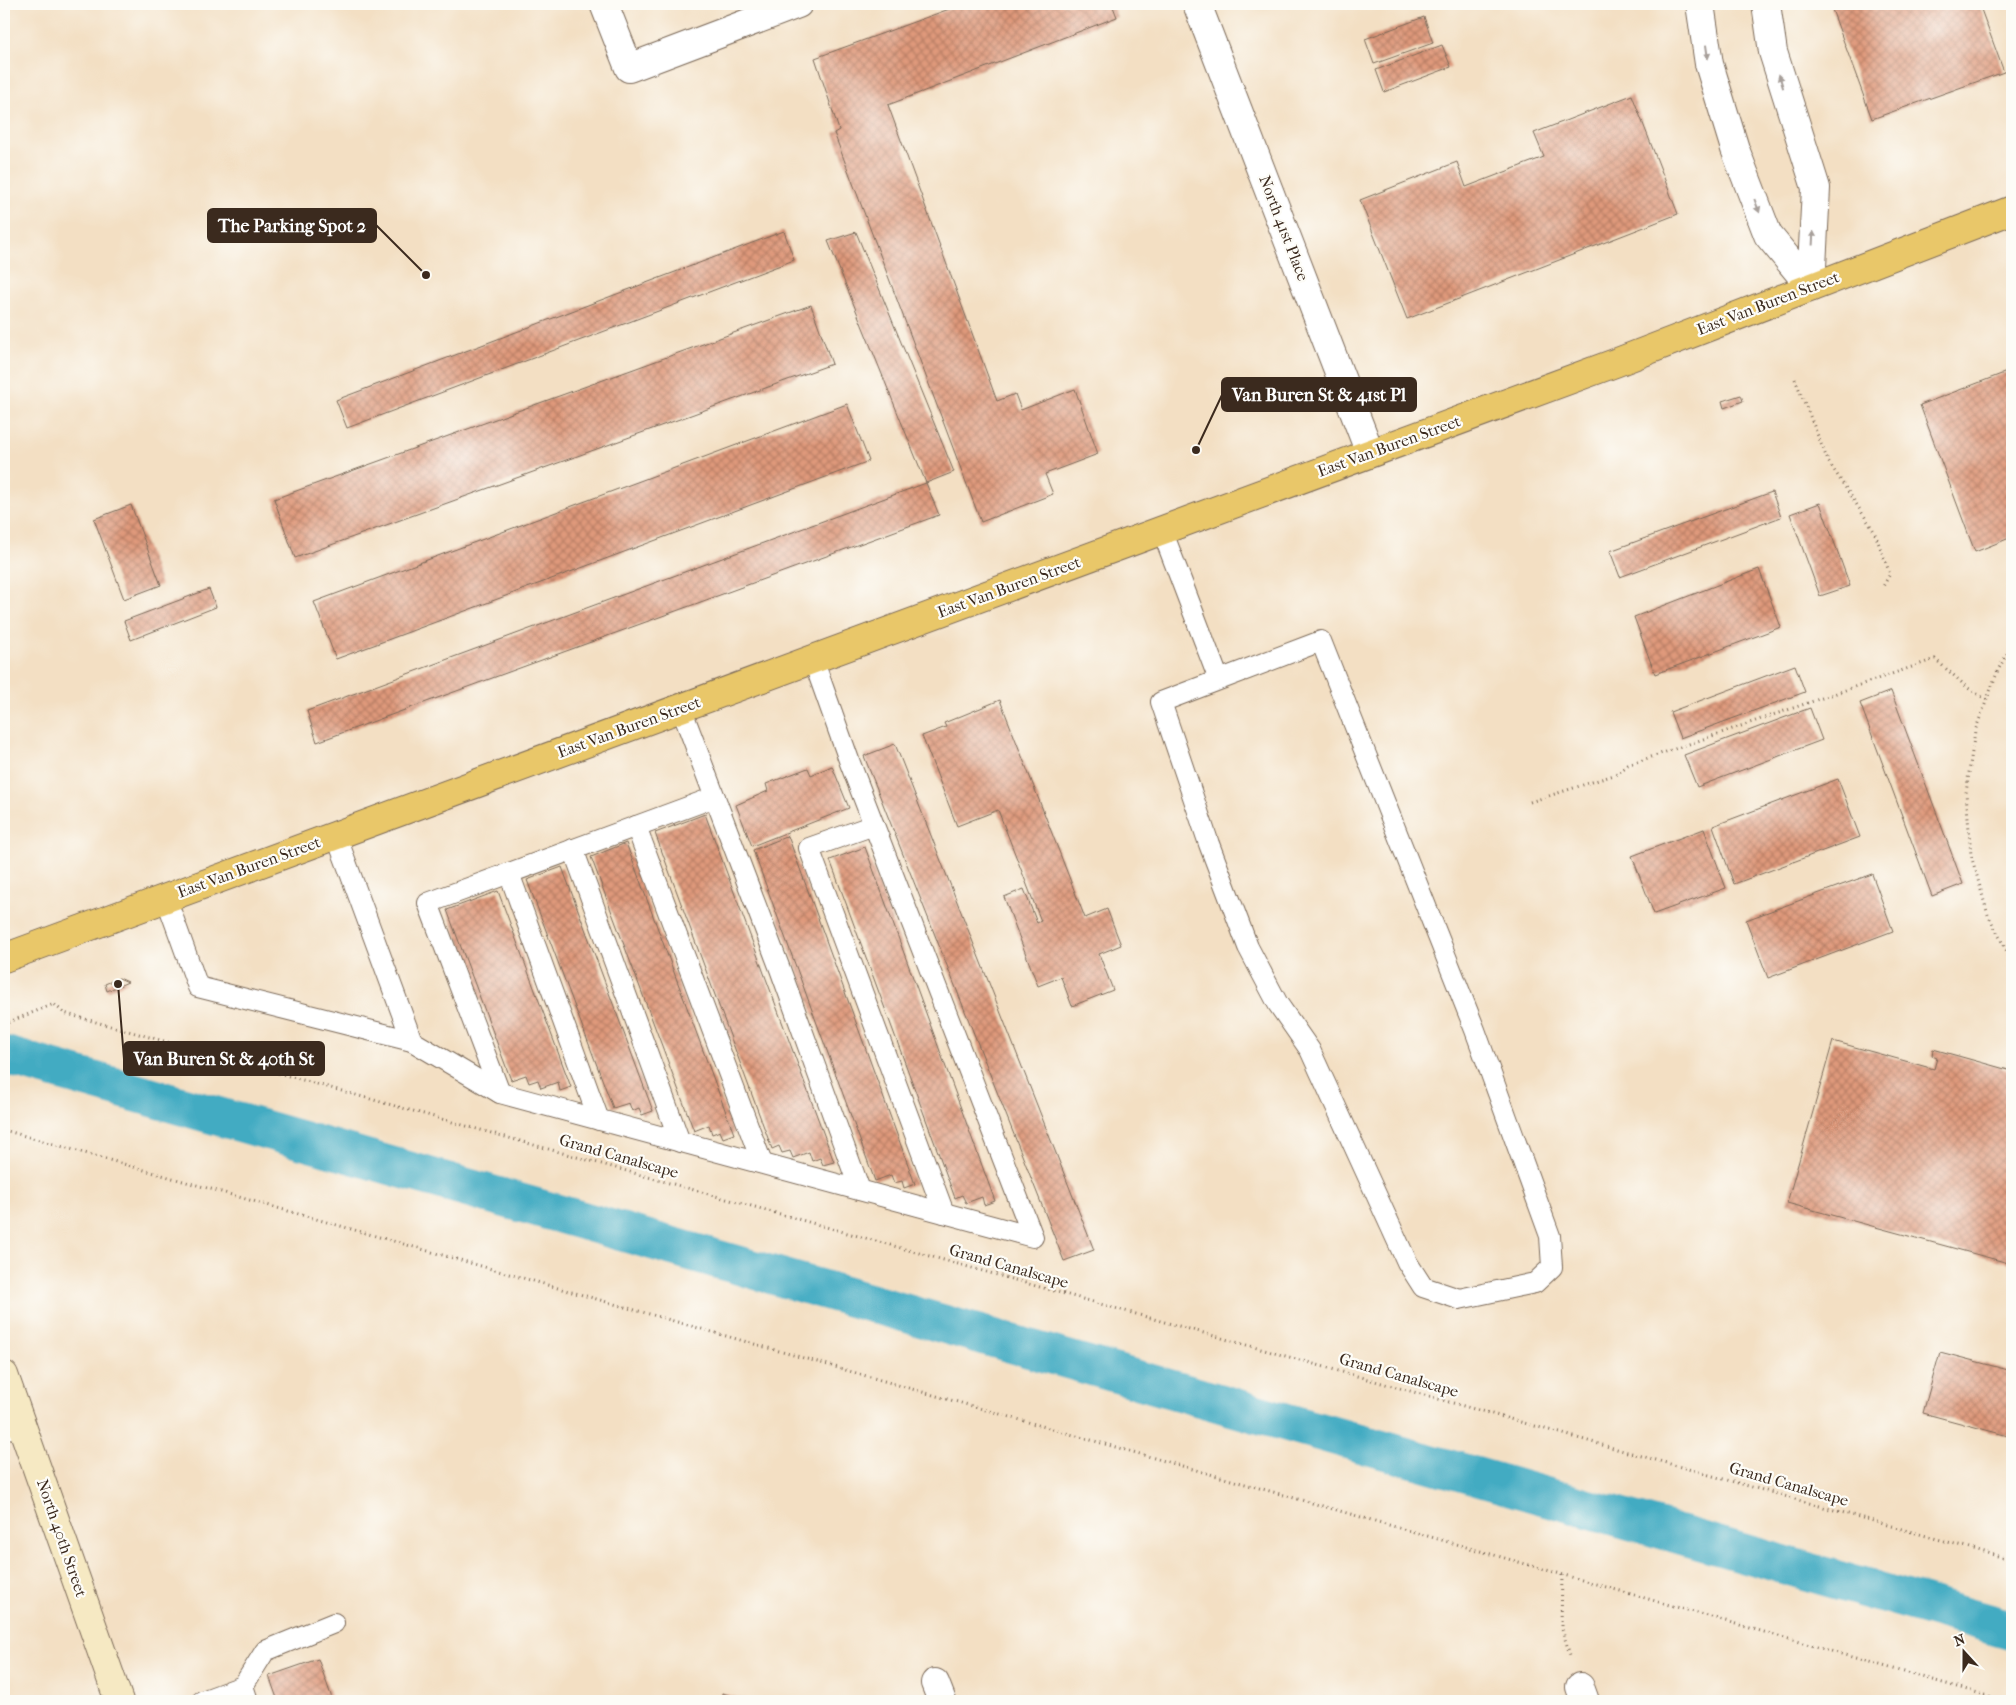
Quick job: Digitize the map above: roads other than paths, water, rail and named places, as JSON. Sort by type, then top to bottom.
[{"type":"main road","name":"East Van Buren Street","points":[[4,958],[1370,453],[2012,210]]},
{"type":"main road","name":"North 40th Street","points":[[4,1375],[12,1427],[119,1701]]},
{"type":"street","points":[[604,4],[629,68],[798,4]]},
{"type":"street","name":"North 41st Place","points":[[1197,4],[1370,453]]},
{"type":"street","points":[[1700,4],[1709,64],[1736,149],[1768,235],[1811,287]]},
{"type":"street","points":[[1766,4],[1773,52],[1816,188],[1811,287]]},
{"type":"lane","points":[[1162,530],[1219,680]]},
{"type":"lane","points":[[1322,641],[1475,1030],[1550,1236],[1552,1267],[1534,1283],[1459,1300],[1423,1287],[1407,1262],[1310,1050],[1278,1004],[1248,947],[1209,844],[1161,702],[1219,680],[1322,641]]},
{"type":"lane","points":[[166,898],[198,987],[412,1041],[500,1093],[1033,1237],[874,825],[813,659]]},
{"type":"lane","points":[[681,708],[860,1190]]},
{"type":"lane","points":[[500,1093],[428,902],[715,797]]},
{"type":"lane","points":[[874,825],[809,848],[944,1213]]},
{"type":"lane","points":[[636,826],[762,1163]]},
{"type":"lane","points":[[336,835],[412,1041]]},
{"type":"lane","points":[[573,849],[680,1142]]},
{"type":"lane","points":[[509,873],[599,1120]]},
{"type":"lane","points":[[202,1701],[246,1694],[265,1651],[334,1623]]},
{"type":"waterway","points":[[4,1055],[2012,1630]]},
{"type":"place","name":"The Parking Spot 2","points":[[426,275]]},
{"type":"place","name":"Van Buren St & 41st Pl","points":[[1196,450]]},
{"type":"place","name":"Van Buren St & 40th St","points":[[118,984]]}]
